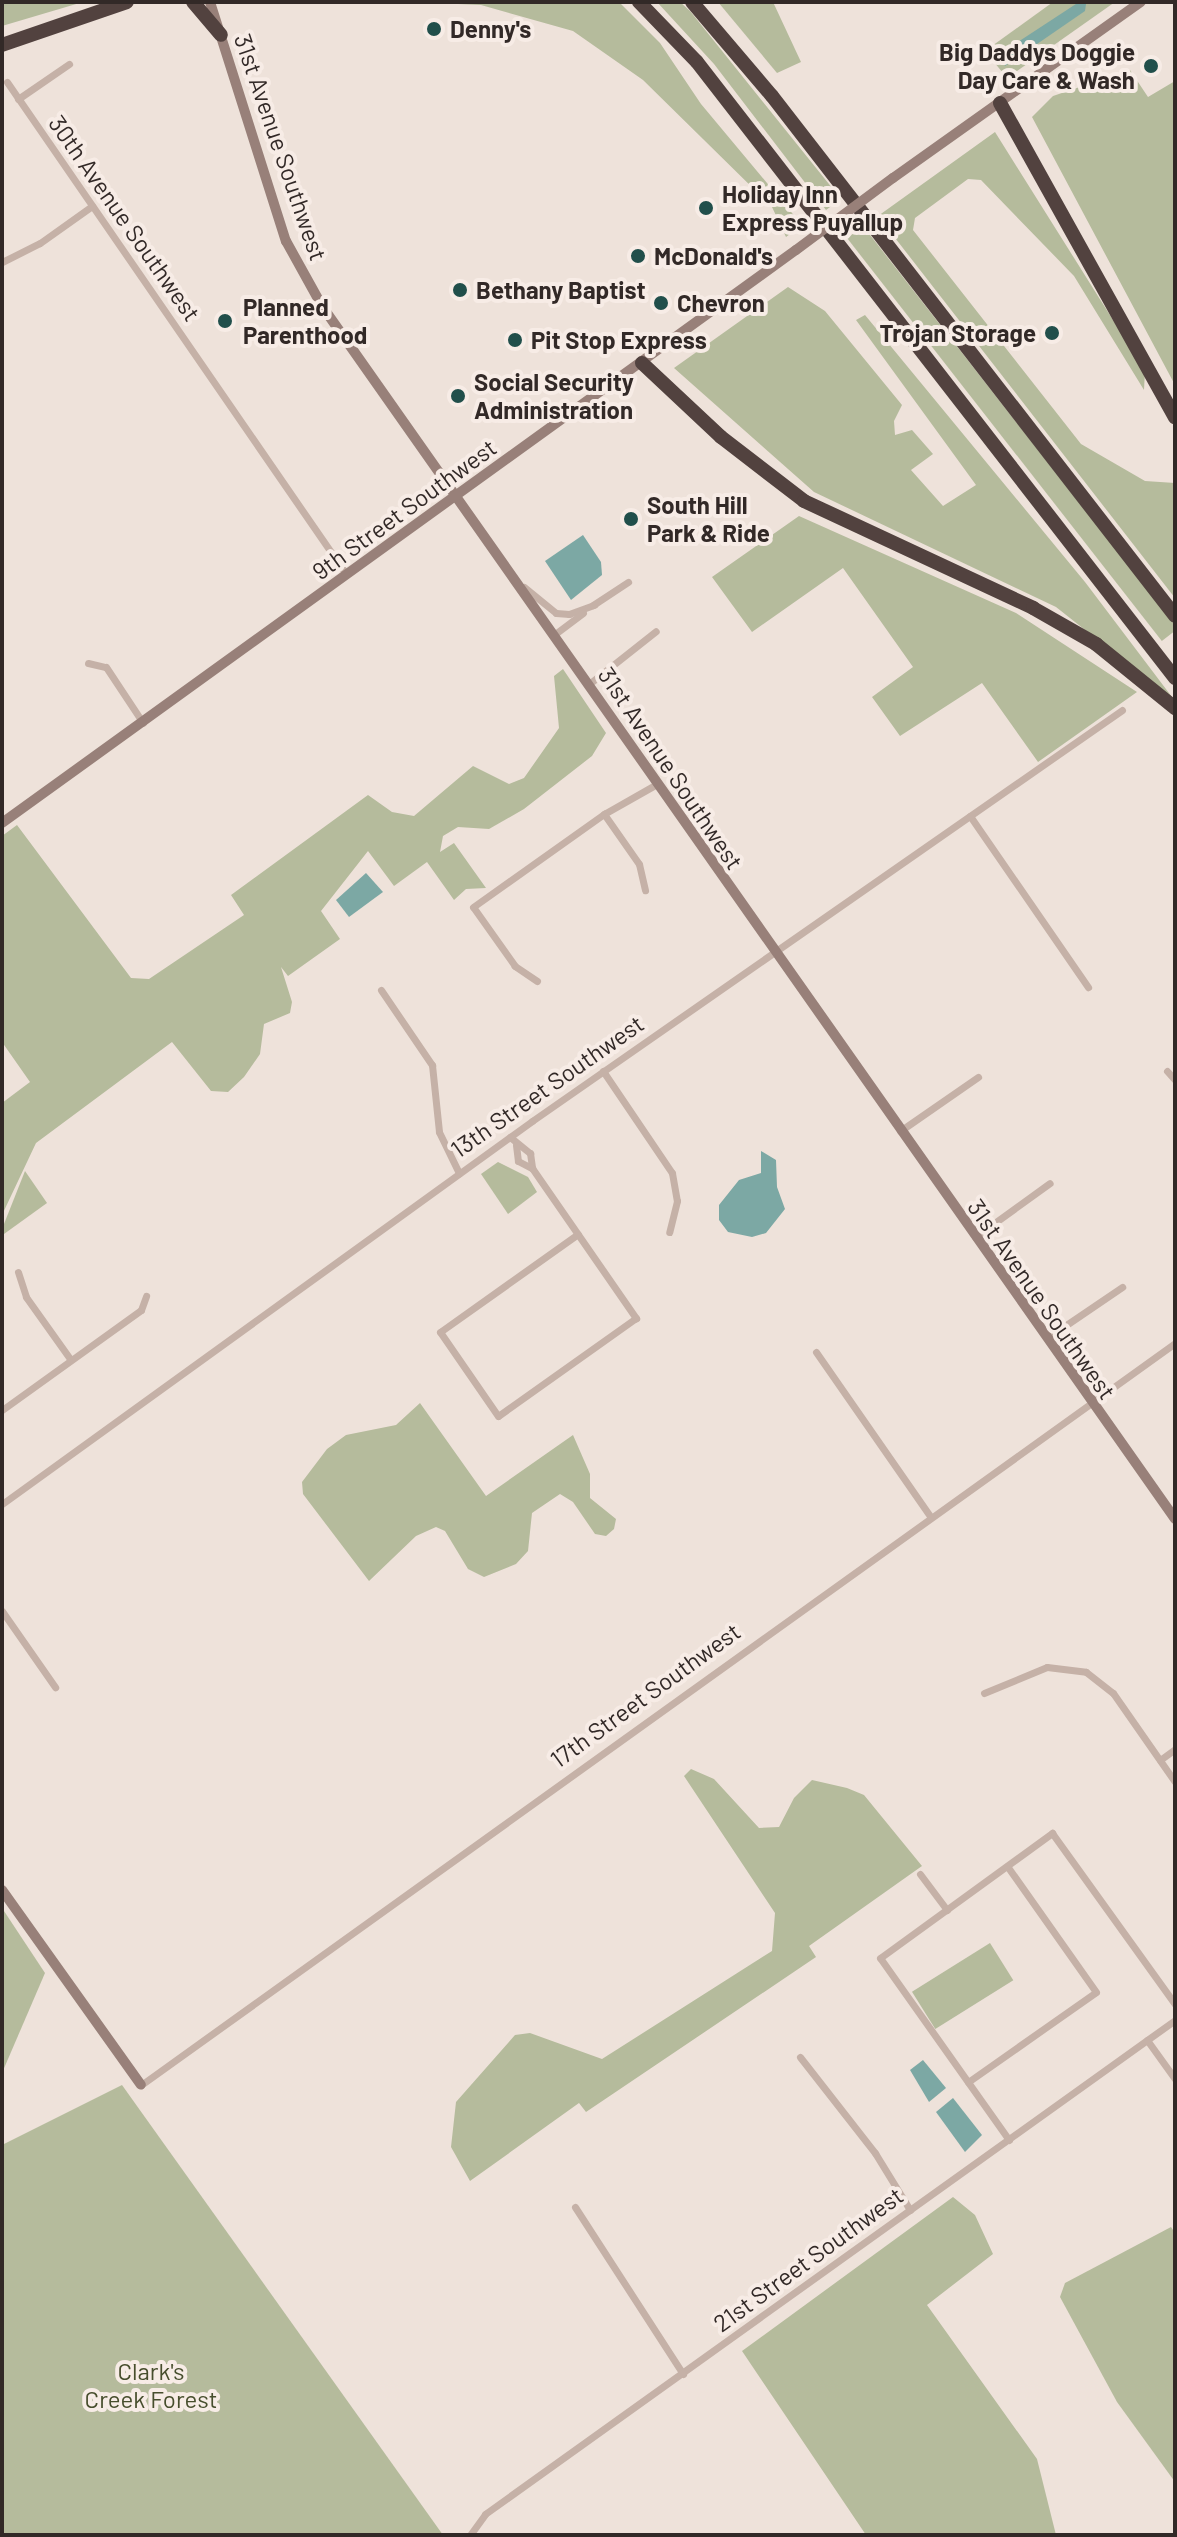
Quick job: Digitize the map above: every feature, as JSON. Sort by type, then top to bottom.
[{"type":"highway","points":[[2,35],[103,2]]},
{"type":"highway","points":[[2,45],[127,2]]},
{"type":"highway","points":[[193,2],[221,35]]},
{"type":"highway","points":[[639,2],[706,73],[1175,678]]},
{"type":"highway","points":[[692,2],[737,52]]},
{"type":"highway","points":[[699,2],[1175,616]]},
{"type":"highway","points":[[1000,103],[1175,418]]},
{"type":"highway","points":[[642,363],[692,412],[804,501],[1033,608],[1096,644],[1175,708]]},
{"type":"street","name":"31st Avenue Southwest","points":[[210,2],[298,265],[456,497],[555,634],[655,785],[1047,1338],[1089,1402],[1175,1519]]},
{"type":"street","name":"9th Street Southwest","points":[[2,823],[1141,2]]},
{"type":"street","points":[[18,99],[69,64]]},
{"type":"street","name":"30th Avenue Southwest","points":[[7,82],[346,574]]},
{"type":"street","points":[[2,262],[40,243],[92,206]]},
{"type":"street","points":[[515,579],[556,613],[569,614],[594,605]]},
{"type":"street","points":[[555,634],[628,582]]},
{"type":"street","points":[[589,684],[656,631]]},
{"type":"street","points":[[88,663],[106,667],[143,723]]},
{"type":"street","name":"13th Street Southwest","points":[[2,1504],[459,1173],[1122,710]]},
{"type":"street","points":[[537,981],[515,966],[473,907],[604,814],[655,785]]},
{"type":"street","points":[[604,814],[639,864],[645,890]]},
{"type":"street","points":[[970,816],[1088,987]]},
{"type":"street","points":[[381,990],[432,1065],[442,1145],[459,1173]]},
{"type":"street","points":[[603,1071],[672,1173],[677,1201],[669,1232]]},
{"type":"street","points":[[1167,1071],[1175,1080]]},
{"type":"street","points":[[900,1131],[978,1077]]},
{"type":"street","points":[[510,1137],[516,1145],[530,1153],[532,1168],[578,1234],[636,1318],[498,1416],[440,1332],[578,1234]]},
{"type":"street","points":[[516,1145],[518,1161],[532,1168]]},
{"type":"street","points":[[975,1237],[1050,1183]]},
{"type":"street","points":[[18,1272],[26,1297],[71,1360]]},
{"type":"street","points":[[1047,1338],[1122,1287]]},
{"type":"street","points":[[2,1410],[141,1310],[146,1296]]},
{"type":"street","name":"17th Street Southwest","points":[[141,2085],[1175,1343]]},
{"type":"street","points":[[816,1352],[930,1516]]},
{"type":"street","points":[[2,1611],[55,1687]]},
{"type":"street","points":[[984,1693],[1038,1669],[1077,1669],[1109,1688],[1175,1782]]},
{"type":"street","points":[[1160,1760],[1175,1749]]},
{"type":"street","points":[[1009,2140],[880,1958],[1052,1833],[1175,2004]]},
{"type":"street","points":[[968,2082],[1096,1992],[1007,1866]]},
{"type":"street","points":[[920,1874],[947,1910]]},
{"type":"street","points":[[2,1890],[141,2085]]},
{"type":"street","name":"21st Street Southwest","points":[[470,2535],[485,2514],[1175,2020]]},
{"type":"street","points":[[1147,2040],[1175,2079]]},
{"type":"street","points":[[800,2057],[875,2153],[910,2210]]},
{"type":"street","points":[[575,2207],[683,2374]]},
{"type":"green space","points":[[2,2],[83,2],[2,26]]},
{"type":"green space","points":[[411,2],[619,2],[660,43],[701,104],[802,225],[786,237],[772,207],[643,80],[573,31],[481,5]]},
{"type":"green space","points":[[657,2],[680,2],[690,11],[841,199],[826,210],[714,64]]},
{"type":"green space","points":[[718,2],[773,2],[801,62],[777,73]]},
{"type":"green space","points":[[1053,2],[1115,2],[1007,78],[985,51]]},
{"type":"green space","points":[[1130,70],[1148,97],[1175,81],[1175,385],[1032,117],[1053,96]]},
{"type":"green space","points":[[995,132],[1145,371],[1144,390],[1074,276],[981,180],[968,179],[915,218],[913,230],[1081,444],[1145,481],[1175,483],[1175,598],[878,216]]},
{"type":"green space","points":[[863,226],[1175,625],[1175,631],[1162,641],[847,238]]},
{"type":"green space","points":[[788,287],[825,311],[902,405],[894,421],[895,435],[912,430],[933,454],[911,470],[943,506],[976,485],[856,320],[865,315],[1085,582],[1175,701],[1056,607],[814,492],[674,368]]},
{"type":"green space","points":[[799,516],[1016,613],[1137,692],[1038,762],[982,683],[900,736],[872,697],[913,667],[843,568],[752,632],[712,577]]},
{"type":"green space","points":[[563,669],[606,733],[592,756],[524,809],[489,829],[458,827],[443,836],[440,852],[454,843],[486,888],[466,889],[454,900],[427,862],[394,886],[368,851],[321,911],[340,939],[288,976],[281,967],[292,1002],[290,1013],[264,1024],[260,1054],[244,1077],[228,1092],[211,1091],[172,1042],[36,1143],[2,1215],[2,1103],[30,1082],[2,1042],[2,836],[17,825],[131,978],[149,979],[244,915],[231,895],[368,795],[392,812],[414,816],[473,766],[509,784],[524,778],[559,728],[554,676]]},
{"type":"green space","points":[[498,1162],[528,1177],[537,1192],[508,1214],[481,1174]]},
{"type":"green space","points":[[25,1171],[47,1203],[4,1234],[2,1229]]},
{"type":"green space","points":[[420,1403],[486,1496],[573,1435],[590,1474],[590,1498],[616,1519],[614,1529],[606,1536],[595,1534],[573,1502],[560,1494],[532,1513],[528,1551],[516,1564],[484,1577],[468,1569],[445,1531],[436,1527],[416,1536],[369,1581],[303,1494],[302,1482],[327,1449],[346,1435],[396,1425]]},
{"type":"green space","points":[[691,1769],[714,1779],[759,1828],[779,1827],[794,1798],[812,1780],[864,1795],[922,1866],[809,1946],[816,1957],[586,2112],[579,2103],[470,2181],[451,2147],[456,2102],[515,2035],[530,2033],[602,2059],[772,1951],[775,1913],[684,1776]]},
{"type":"green space","points":[[2,1908],[45,1973],[2,2073]]},
{"type":"green space","points":[[990,1943],[1013,1980],[935,2029],[912,1992]]},
{"type":"green space","name":"Clark's Creek Forest","points":[[122,2085],[443,2535],[2,2535],[2,2145]]},
{"type":"green space","points":[[953,2197],[975,2215],[993,2254],[927,2305],[1037,2459],[1056,2535],[866,2535],[742,2351]]},
{"type":"green space","points":[[1171,2227],[1175,2233],[1175,2482],[1117,2402],[1060,2297],[1065,2283]]},
{"type":"water","points":[[1079,2],[1086,4],[1085,11],[1005,66],[1001,53]]},
{"type":"water","points":[[583,535],[601,562],[602,575],[571,600],[545,561]]},
{"type":"water","points":[[366,873],[383,892],[349,917],[336,900]]},
{"type":"water","points":[[761,1151],[776,1160],[777,1187],[785,1209],[766,1233],[752,1237],[728,1232],[719,1220],[719,1205],[739,1180],[761,1173]]},
{"type":"water","points":[[923,2060],[946,2088],[929,2102],[910,2070]]},
{"type":"water","points":[[953,2098],[982,2135],[965,2152],[936,2112]]},
{"type":"place","name":"Denny's","points":[[434,29]]},
{"type":"place","name":"Big Daddys Doggie Day Care & Wash","points":[[1151,66]]},
{"type":"place","name":"Holiday Inn Express Puyallup","points":[[706,208]]},
{"type":"place","name":"McDonald's","points":[[638,256]]},
{"type":"place","name":"Bethany Baptist","points":[[460,290]]},
{"type":"place","name":"Chevron","points":[[661,303]]},
{"type":"place","name":"Planned Parenthood","points":[[225,321]]},
{"type":"place","name":"Trojan Storage","points":[[1052,333]]},
{"type":"place","name":"Pit Stop Express","points":[[515,340]]},
{"type":"place","name":"Social Security Administration","points":[[458,396]]},
{"type":"place","name":"South Hill Park & Ride","points":[[631,519]]}]
